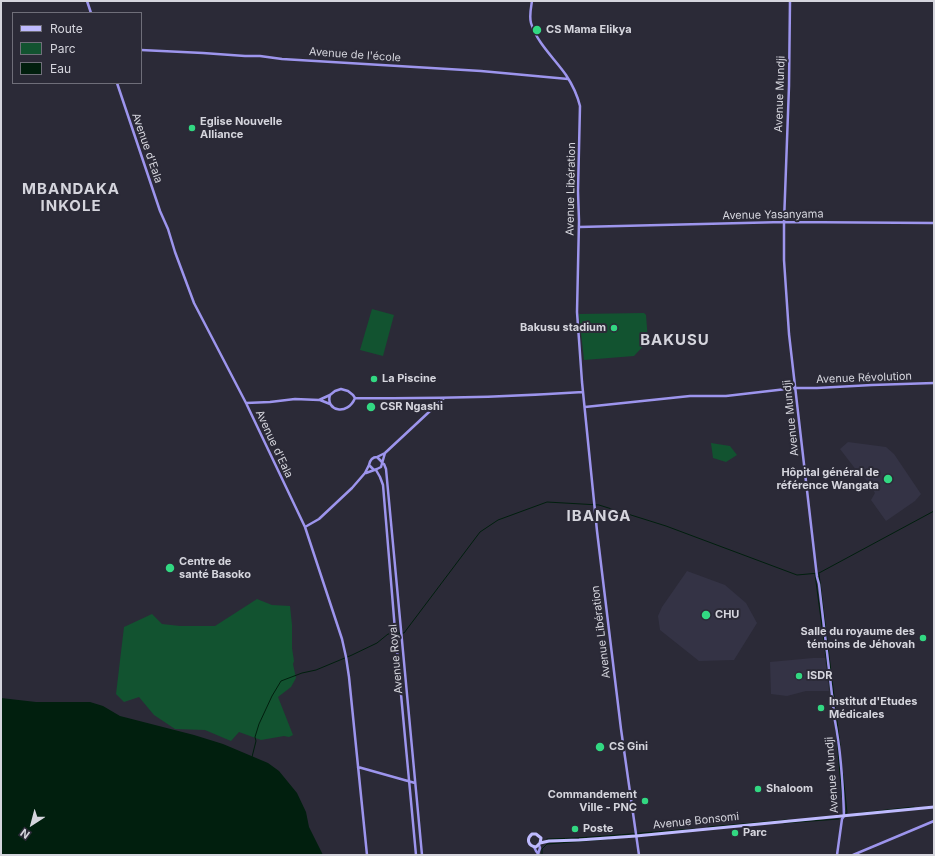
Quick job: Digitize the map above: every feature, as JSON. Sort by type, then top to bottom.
[{"type":"main road","name":"Avenue Bonsomi","points":[[540,844],[549,841],[636,836],[934,808]]},
{"type":"main road","points":[[536,834],[540,836],[540,844],[534,847],[531,845],[528,840],[530,836],[536,834]]},
{"type":"main road","name":"Avenue Bonsomi","points":[[541,839],[549,841]]},
{"type":"street","points":[[87,1],[91,12]]},
{"type":"street","name":"Avenue Libération","points":[[532,1],[531,23],[547,51],[568,79],[575,91],[580,106],[577,312],[594,504],[621,730],[639,855]]},
{"type":"street","name":"Avenue Mundji","points":[[790,1],[789,86],[784,222],[786,297],[817,574],[835,721],[839,740],[844,816],[842,820],[837,855]]},
{"type":"street","name":"Avenue de l'école","points":[[142,50],[260,56],[282,59],[481,71],[568,79]]},
{"type":"street","name":"Avenue d'Eala","points":[[117,84],[158,206],[168,229],[194,303],[246,403],[305,527],[336,622],[347,662],[367,855]]},
{"type":"street","name":"Avenue Yasanyama","points":[[579,227],[784,222],[934,223]]},
{"type":"street","name":"Avenue Révolution","points":[[585,407],[690,396],[726,396],[795,388],[934,383]]},
{"type":"street","points":[[320,400],[336,390],[343,389],[350,392],[354,398]]},
{"type":"street","points":[[354,398],[444,398],[584,392]]},
{"type":"street","points":[[330,395],[329,400],[331,405]]},
{"type":"street","points":[[246,403],[295,399],[320,400],[337,409],[344,410],[350,406],[354,398]]},
{"type":"street","points":[[305,527],[319,519],[352,488],[365,473],[371,460],[385,453],[444,398]]},
{"type":"street","points":[[365,473],[381,467],[385,453]]},
{"type":"street","points":[[377,457],[382,463]]},
{"type":"street","name":"Avenue Royal","points":[[382,463],[386,469],[422,855]]},
{"type":"street","points":[[369,465],[375,470]]},
{"type":"street","name":"Avenue Royal","points":[[375,470],[383,485],[416,855]]},
{"type":"street","points":[[358,767],[415,783]]},
{"type":"street","points":[[853,855],[934,821]]},
{"type":"street","points":[[539,854],[540,844]]},
{"type":"street","points":[[534,847],[539,854]]},
{"type":"shaded area","name":"Hôpital général de référence Wangata","points":[[848,442],[886,447],[894,454],[921,494],[915,501],[886,521],[871,500],[875,493],[863,475],[860,475],[840,449]]},
{"type":"shaded area","name":"CHU","points":[[687,571],[725,585],[746,603],[757,623],[734,660],[699,661],[660,630],[658,616],[662,607]]},
{"type":"shaded area","name":"ISDR","points":[[825,658],[829,691],[806,691],[787,696],[771,694],[770,662]]},
{"type":"green space","points":[[372,309],[394,315],[383,356],[360,350]]},
{"type":"green space","name":"Bakusu stadium","points":[[644,313],[646,315],[648,341],[634,356],[584,360],[579,314]]},
{"type":"green space","points":[[711,443],[730,446],[737,455],[726,462],[713,458]]},
{"type":"green space","points":[[257,599],[272,605],[290,606],[293,664],[296,678],[291,687],[278,697],[293,735],[289,737],[284,736],[261,740],[239,732],[231,741],[205,730],[175,729],[154,715],[139,697],[124,702],[116,694],[124,627],[152,614],[162,624],[180,626],[215,626]]},
{"type":"water","points":[[1,698],[36,702],[90,702],[103,706],[120,716],[223,744],[268,763],[279,771],[297,793],[306,812],[309,827],[323,855],[1,855]]},
{"type":"waterway","points":[[252,757],[256,741],[255,737],[259,724],[281,681],[302,673],[316,670],[352,655],[377,643],[388,634],[404,633],[480,532],[498,520],[547,502],[599,505],[666,526],[797,575],[819,573],[934,511]]},
{"type":"waterway","points":[[815,574],[837,739],[842,797]]},
{"type":"waterway","points":[[819,574],[840,745]]},
{"type":"waterway","points":[[843,774],[847,813],[844,813]]},
{"type":"waterway","points":[[860,813],[914,807]]},
{"type":"waterway","points":[[784,823],[839,819]]},
{"type":"waterway","points":[[708,827],[787,820]]},
{"type":"waterway","points":[[547,839],[695,829]]},
{"type":"waterway","points":[[542,855],[542,849],[547,844],[609,839]]},
{"type":"place","name":"CS Mama Elikya","points":[[537,30]]},
{"type":"place","name":"Eglise Nouvelle Alliance","points":[[192,128]]},
{"type":"place","name":"Bakusu stadium","points":[[614,328]]},
{"type":"place","name":"La Piscine","points":[[374,379]]},
{"type":"place","name":"CSR Ngashi","points":[[371,407]]},
{"type":"place","name":"Hôpital général de référence Wangata","points":[[888,479]]},
{"type":"place","name":"Centre de santé Basoko","points":[[170,568]]},
{"type":"place","name":"CHU","points":[[706,615]]},
{"type":"place","name":"Salle du royaume des témoins de Jéhovah","points":[[923,638]]},
{"type":"place","name":"ISDR","points":[[799,676]]},
{"type":"place","name":"Institut d'Etudes Médicales","points":[[821,708]]},
{"type":"place","name":"CS Gini","points":[[600,747]]},
{"type":"place","name":"Shaloom","points":[[758,789]]},
{"type":"place","name":"Commandement Ville - PNC","points":[[645,801]]},
{"type":"place","name":"Poste","points":[[575,829]]},
{"type":"place","name":"Parc","points":[[735,833]]},
{"type":"district","name":"MBANDAKA INKOLE","points":[[71,198]]},
{"type":"district","name":"BAKUSU","points":[[675,340]]},
{"type":"district","name":"IBANGA","points":[[599,516]]}]
